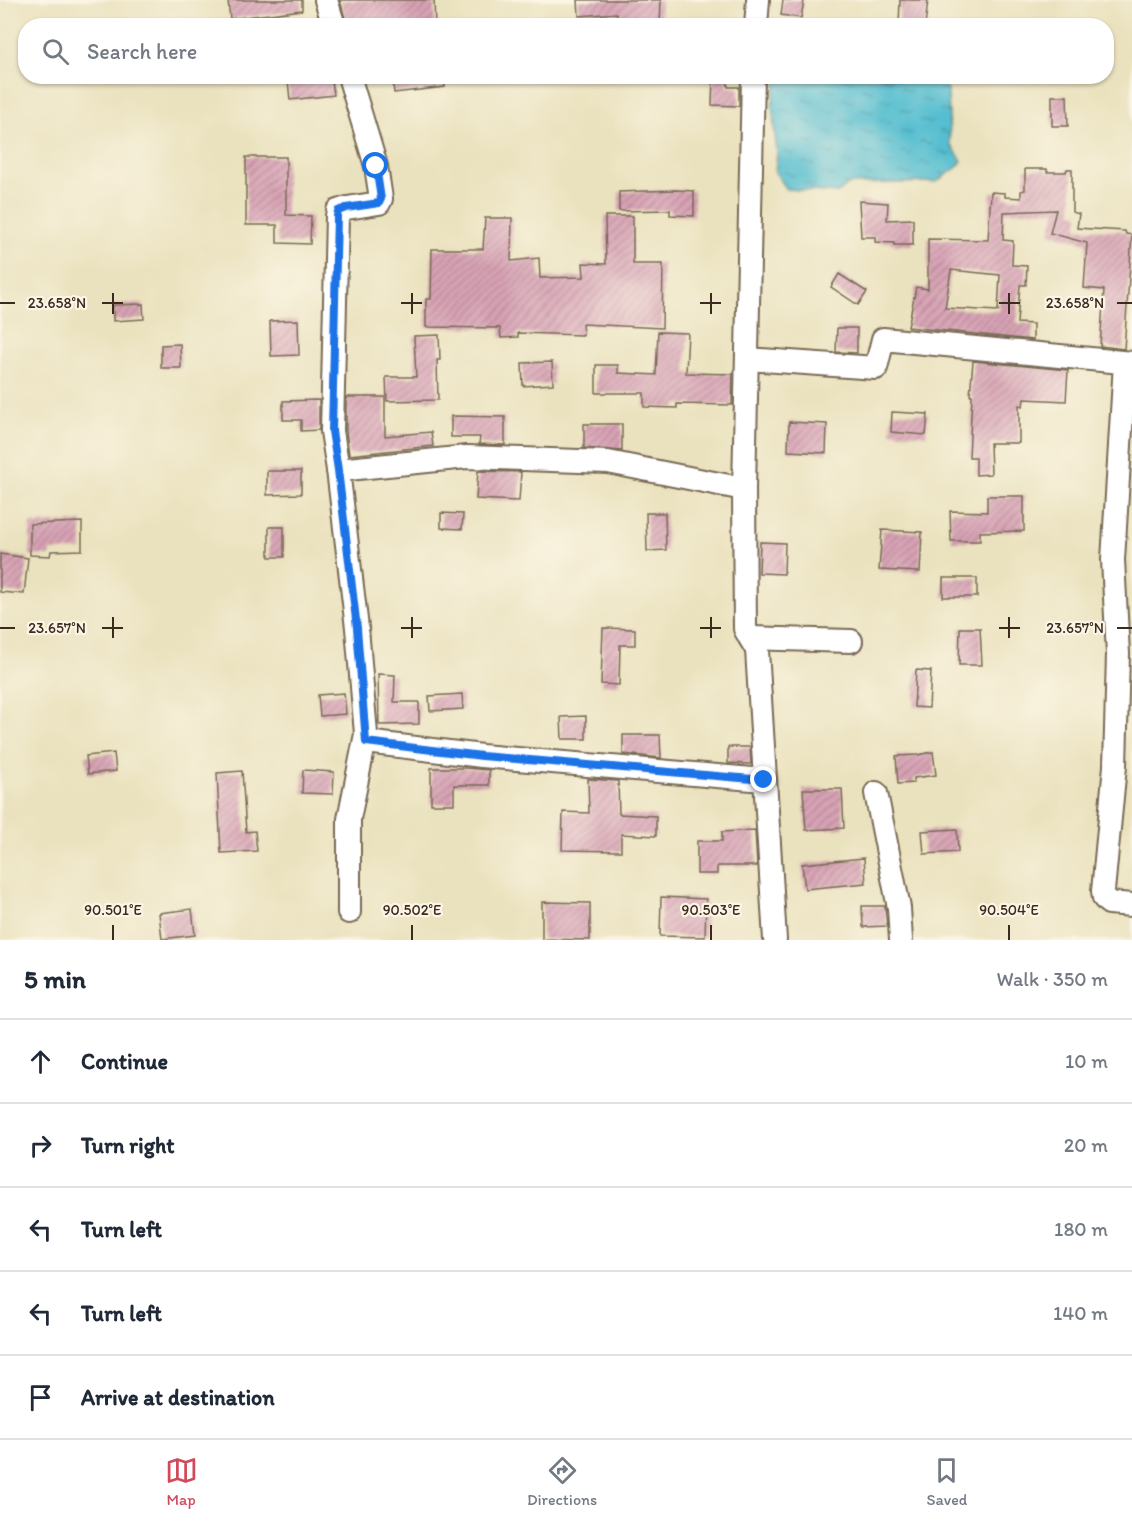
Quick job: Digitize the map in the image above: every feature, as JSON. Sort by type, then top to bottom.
[{"type":"street","points":[[326,0],[332,18]]},
{"type":"street","points":[[757,18],[758,0]]},
{"type":"street","points":[[349,912],[350,819],[366,742],[357,628],[332,431],[337,216],[338,211],[379,203],[381,199],[376,166],[351,84]]},
{"type":"street","points":[[753,84],[744,489],[745,629],[757,650],[775,940]]},
{"type":"street","points":[[747,359],[876,368],[883,339],[1129,363],[1113,561],[1125,654],[1103,891],[1104,898],[1109,903],[1132,905]]},
{"type":"street","points":[[338,470],[467,457],[608,462],[744,489]]},
{"type":"street","points":[[750,638],[851,641]]},
{"type":"street","points":[[366,742],[482,756],[764,780]]},
{"type":"street","points":[[876,793],[900,908],[901,940]]},
{"type":"water","points":[[776,84],[946,84],[950,144],[962,161],[936,182],[849,184],[838,193],[787,189],[775,172],[777,154],[772,104]]},
{"type":"building","points":[[228,0],[302,0],[302,10],[230,18]]},
{"type":"building","points":[[340,0],[434,0],[435,18],[345,18]]},
{"type":"building","points":[[578,0],[661,0],[660,18],[617,18],[617,13],[579,16]]},
{"type":"building","points":[[783,0],[804,0],[801,18],[781,15]]},
{"type":"building","points":[[900,0],[928,0],[926,18],[899,18]]},
{"type":"building","points":[[288,84],[332,84],[334,95],[290,100]]},
{"type":"building","points":[[393,84],[445,84],[445,87],[394,93]]},
{"type":"building","points":[[713,84],[739,87],[739,106],[712,105]]},
{"type":"building","points":[[1052,96],[1067,96],[1068,126],[1052,126]]},
{"type":"building","points":[[246,157],[286,157],[286,215],[311,216],[310,244],[277,243],[277,225],[246,225]]},
{"type":"building","points":[[1025,169],[1066,172],[1067,169],[1072,169],[1072,212],[1079,214],[1077,228],[1125,231],[1126,234],[1132,235],[1124,349],[1100,346],[1104,290],[1084,288],[1087,243],[1050,233],[1056,210],[1004,212],[1003,240],[1013,241],[1012,265],[1027,266],[1026,285],[1020,285],[1017,323],[1033,324],[1033,340],[908,327],[916,287],[928,289],[928,239],[988,240],[991,192],[1005,193],[1005,197],[1021,198],[1021,191],[1025,190]],"holes":[[[951,270],[1000,275],[998,311],[945,308]]]},
{"type":"building","points":[[694,191],[694,216],[670,215],[670,210],[619,211],[619,192]]},
{"type":"building","points":[[859,201],[888,203],[887,220],[913,219],[913,245],[894,245],[894,243],[875,242],[875,237],[861,237]]},
{"type":"building","points":[[605,216],[633,216],[633,264],[663,264],[662,328],[582,324],[583,335],[518,333],[518,337],[501,338],[500,328],[426,327],[426,299],[431,299],[432,249],[483,249],[485,218],[512,218],[511,261],[539,258],[540,278],[584,277],[583,263],[606,264]]},
{"type":"building","points":[[839,274],[867,292],[858,305],[831,287]]},
{"type":"building","points":[[143,304],[144,319],[113,321],[113,305]]},
{"type":"building","points":[[298,320],[299,355],[271,356],[270,321]]},
{"type":"building","points":[[837,328],[857,328],[857,353],[836,352]]},
{"type":"building","points":[[658,332],[688,333],[686,373],[733,374],[732,405],[677,404],[677,408],[644,407],[644,393],[596,393],[596,365],[618,365],[618,373],[656,375]]},
{"type":"building","points":[[439,335],[438,400],[387,401],[386,377],[416,377],[414,336]]},
{"type":"building","points":[[180,344],[181,368],[161,368],[161,345]]},
{"type":"building","points":[[973,361],[1068,370],[1066,401],[1024,399],[1023,406],[1019,405],[1019,443],[990,443],[991,474],[976,475],[976,457],[969,457]]},
{"type":"building","points":[[552,362],[553,384],[523,386],[522,363]]},
{"type":"building","points":[[346,397],[385,397],[385,436],[431,432],[433,446],[349,455]]},
{"type":"building","points":[[319,400],[319,430],[301,431],[301,420],[283,420],[283,401]]},
{"type":"building","points":[[892,412],[928,414],[926,435],[891,432]]},
{"type":"building","points":[[451,416],[505,417],[505,445],[479,444],[480,437],[451,437]]},
{"type":"building","points":[[789,422],[827,424],[826,453],[788,451]]},
{"type":"building","points":[[584,424],[622,424],[622,451],[584,448]]},
{"type":"building","points":[[267,471],[301,471],[301,494],[267,495]]},
{"type":"building","points":[[478,471],[521,472],[519,501],[476,499]]},
{"type":"building","points":[[987,496],[1024,496],[1024,531],[980,532],[980,541],[951,541],[950,511],[987,512]]},
{"type":"building","points":[[441,513],[463,514],[462,529],[441,528]]},
{"type":"building","points":[[646,513],[665,513],[666,550],[647,551]]},
{"type":"building","points":[[82,522],[82,550],[51,551],[50,556],[30,555],[30,524]]},
{"type":"building","points":[[269,527],[284,527],[284,557],[269,557]]},
{"type":"building","points":[[882,530],[922,532],[920,572],[879,570]]},
{"type":"building","points":[[760,542],[785,543],[784,574],[759,573]]},
{"type":"building","points":[[0,554],[28,558],[24,594],[0,592]]},
{"type":"building","points":[[943,578],[977,578],[977,597],[943,597]]},
{"type":"building","points":[[603,628],[635,629],[635,645],[620,645],[619,685],[601,684]]},
{"type":"building","points":[[960,628],[980,628],[982,665],[959,665]]},
{"type":"building","points":[[916,670],[931,671],[929,708],[914,707]]},
{"type":"building","points":[[378,674],[395,675],[394,702],[419,702],[419,724],[379,725]]},
{"type":"building","points":[[344,693],[346,714],[320,716],[318,695]]},
{"type":"building","points":[[462,694],[463,709],[430,711],[429,696]]},
{"type":"building","points":[[586,716],[586,739],[562,739],[561,717]]},
{"type":"building","points":[[623,735],[660,735],[661,758],[623,754]]},
{"type":"building","points":[[728,747],[750,747],[751,764],[728,763]]},
{"type":"building","points":[[933,752],[936,775],[914,778],[914,783],[898,784],[896,756]]},
{"type":"building","points":[[114,753],[116,771],[88,774],[86,756]]},
{"type":"building","points":[[431,768],[489,770],[489,785],[454,785],[454,804],[431,804]]},
{"type":"building","points":[[303,770],[334,772],[333,794],[302,793]]},
{"type":"building","points":[[242,771],[246,832],[255,831],[257,851],[221,853],[217,773]]},
{"type":"building","points":[[588,779],[618,781],[619,814],[656,816],[656,836],[621,834],[621,851],[562,850],[563,812],[589,813]]},
{"type":"building","points":[[803,789],[842,789],[844,828],[806,830]]},
{"type":"building","points":[[957,829],[958,852],[924,854],[922,831]]},
{"type":"building","points":[[755,830],[757,866],[717,866],[717,874],[697,874],[697,841],[722,841],[722,832]]},
{"type":"building","points":[[864,858],[866,883],[805,889],[802,864]]},
{"type":"building","points":[[661,897],[706,899],[705,937],[660,936]]},
{"type":"building","points":[[542,902],[590,903],[590,940],[542,939]]},
{"type":"building","points":[[862,906],[885,906],[887,926],[863,927]]},
{"type":"building","points":[[192,909],[195,935],[162,939],[159,913]]},
{"type":"route","points":[[376,166],[381,199],[379,203],[346,208],[338,211],[337,216],[332,427],[357,628],[366,742],[482,756],[764,780]]}]
